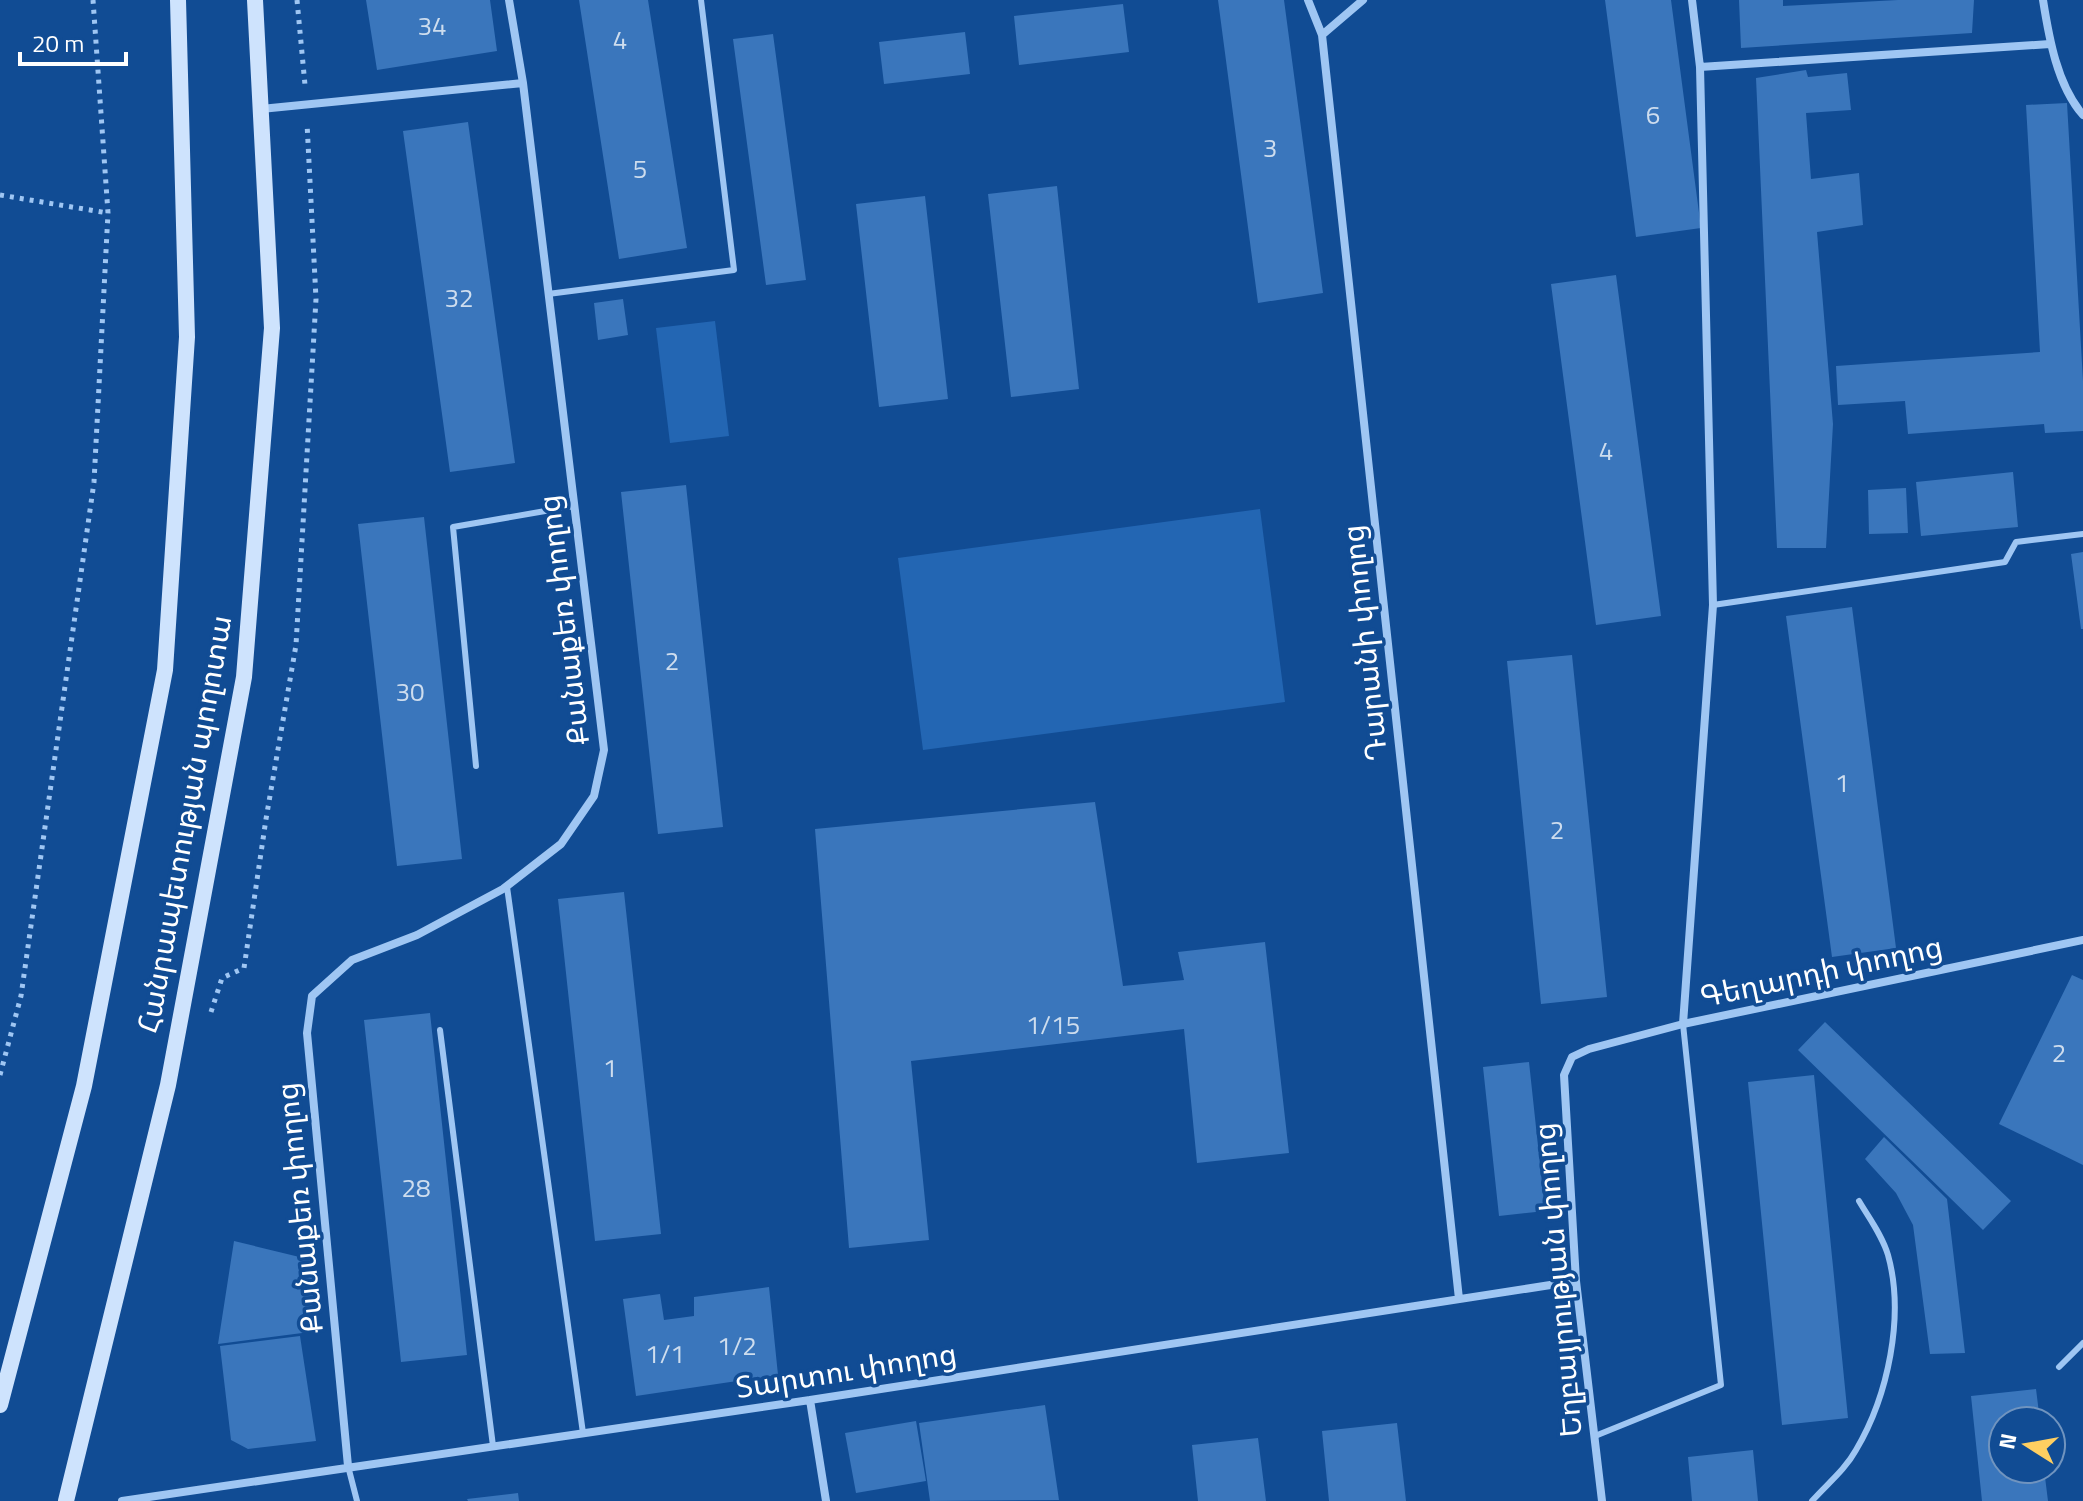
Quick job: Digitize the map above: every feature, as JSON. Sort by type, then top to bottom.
[{"type":"main road","name":"Հանրապետության պողոտա","points":[[0,1405],[84,1086],[165,670],[187,337],[178,0]]},
{"type":"main road","name":"Հանրապետության պողոտա","points":[[66,1501],[168,1085],[244,677],[272,328],[255,0]]},
{"type":"street","name":"Քանաքեռ փողոց","points":[[348,1466],[307,1033],[312,996],[352,960],[417,935],[507,887],[561,844],[594,796],[604,750],[523,83],[509,0]]},
{"type":"street","name":"Դարանի փողոց","points":[[1308,0],[1322,35],[1459,1299]]},
{"type":"street","points":[[1322,35],[1363,0]]},
{"type":"street","points":[[1683,1024],[1713,605],[1700,67],[1692,0]]},
{"type":"street","points":[[2043,0],[2050,44],[2073,104],[2083,115]]},
{"type":"street","points":[[1700,67],[2050,44]]},
{"type":"street","points":[[261,109],[523,83]]},
{"type":"street","name":"Գեղարդի փողոց","points":[[1572,1057],[1589,1049],[1683,1024],[2083,940]]},
{"type":"street","name":"Եղբայրության փողոց","points":[[1572,1057],[1564,1075],[1576,1281],[1602,1501]]},
{"type":"street","name":"Տարտու փողոց","points":[[122,1501],[810,1400],[1576,1281]]},
{"type":"street","points":[[810,1400],[826,1501]]},
{"type":"lane","points":[[548,294],[734,270],[701,0]]},
{"type":"lane","points":[[476,766],[453,527],[574,506]]},
{"type":"lane","points":[[1713,605],[2005,562],[2016,542],[2083,534]]},
{"type":"lane","points":[[507,887],[583,1433]]},
{"type":"lane","points":[[1595,1436],[1721,1385],[1683,1024]]},
{"type":"lane","points":[[440,1030],[493,1446]]},
{"type":"lane","points":[[1812,1501],[1856,1451],[1879,1398],[1889,1358],[1894,1292],[1887,1254],[1859,1201]]},
{"type":"lane","points":[[2059,1367],[2083,1343]]},
{"type":"lane","points":[[348,1466],[357,1501]]},
{"type":"path","points":[[0,1075],[21,996],[94,482],[108,213],[93,0]]},
{"type":"path","points":[[210,1014],[222,978],[244,968],[296,645],[316,299],[307,105],[297,0]]},
{"type":"path","points":[[0,195],[108,213]]},
{"type":"shaded area","points":[[715,321],[729,436],[670,443],[656,328]]},
{"type":"shaded area","points":[[1260,509],[1285,702],[923,750],[898,558]]},
{"type":"building","points":[[366,0],[490,0],[497,51],[377,70]]},
{"type":"building","points":[[579,0],[648,0],[687,248],[619,259]]},
{"type":"building","points":[[1218,0],[1284,0],[1323,293],[1258,303]]},
{"type":"building","points":[[1605,0],[1671,0],[1701,228],[1636,237]]},
{"type":"building","points":[[1739,0],[1783,0],[1783,6],[1974,0],[1972,33],[1741,48]]},
{"type":"building","points":[[1123,4],[1129,52],[1019,65],[1014,16]]},
{"type":"building","points":[[965,32],[970,74],[884,84],[879,42]]},
{"type":"building","points":[[773,34],[806,280],[766,285],[733,39]]},
{"type":"building","points":[[1806,70],[1808,77],[1847,73],[1851,110],[1806,113],[1811,179],[1859,173],[1863,225],[1817,232],[1833,424],[1826,548],[1777,548],[1756,78]]},
{"type":"building","points":[[2067,103],[2083,381],[2083,431],[2045,433],[2044,424],[1908,434],[1905,401],[1838,405],[1836,366],[2040,352],[2026,105]]},
{"type":"building","points":[[468,122],[515,463],[450,472],[403,131]]},
{"type":"building","points":[[1057,186],[1079,389],[1011,397],[988,194]]},
{"type":"building","points":[[925,196],[948,399],[879,407],[856,204]]},
{"type":"building","points":[[1616,275],[1661,616],[1596,625],[1551,284]]},
{"type":"building","points":[[623,299],[628,335],[598,340],[594,303]]},
{"type":"building","points":[[2013,472],[2018,527],[1921,536],[1916,482]]},
{"type":"building","points":[[686,485],[723,827],[658,834],[621,492]]},
{"type":"building","points":[[1906,488],[1908,533],[1869,534],[1868,490]]},
{"type":"building","points":[[424,517],[462,859],[397,866],[358,524]]},
{"type":"building","points":[[2083,552],[2083,629],[2081,629],[2071,554]]},
{"type":"building","points":[[1852,607],[1896,948],[1832,957],[1786,616]]},
{"type":"building","points":[[1572,655],[1607,997],[1541,1004],[1507,661]]},
{"type":"building","points":[[1095,802],[1123,986],[1184,980],[1178,952],[1265,942],[1289,1153],[1197,1163],[1184,1029],[911,1061],[929,1240],[849,1248],[815,829]]},
{"type":"building","points":[[624,892],[661,1234],[595,1241],[558,899]]},
{"type":"building","points":[[2072,975],[2083,980],[2083,1165],[1999,1124]]},
{"type":"building","points":[[430,1013],[467,1355],[401,1362],[364,1020]]},
{"type":"building","points":[[1825,1022],[2011,1201],[1983,1230],[1798,1050]]},
{"type":"building","points":[[1529,1062],[1545,1211],[1499,1216],[1483,1067]]},
{"type":"building","points":[[1814,1075],[1848,1418],[1782,1425],[1748,1082]]},
{"type":"building","points":[[1884,1137],[1947,1199],[1965,1353],[1930,1354],[1913,1225],[1896,1193],[1865,1159]]},
{"type":"building","points":[[234,1241],[316,1261],[310,1332],[218,1344]]},
{"type":"building","points":[[769,1287],[778,1375],[636,1396],[623,1299],[660,1294],[664,1320],[694,1316],[694,1297]]},
{"type":"building","points":[[300,1336],[316,1441],[248,1449],[231,1440],[220,1346]]},
{"type":"building","points":[[2036,1389],[2038,1405],[1987,1405],[1987,1485],[2046,1485],[2048,1501],[1982,1501],[1971,1396]]},
{"type":"building","points":[[1045,1405],[1059,1500],[930,1501],[919,1423]]},
{"type":"building","points":[[916,1421],[926,1481],[856,1493],[845,1433]]},
{"type":"building","points":[[1397,1423],[1406,1501],[1329,1501],[1322,1431]]},
{"type":"building","points":[[1258,1438],[1266,1501],[1198,1501],[1192,1445]]},
{"type":"building","points":[[1753,1450],[1758,1501],[1692,1501],[1688,1457]]},
{"type":"building","points":[[518,1493],[519,1501],[467,1499]]}]
